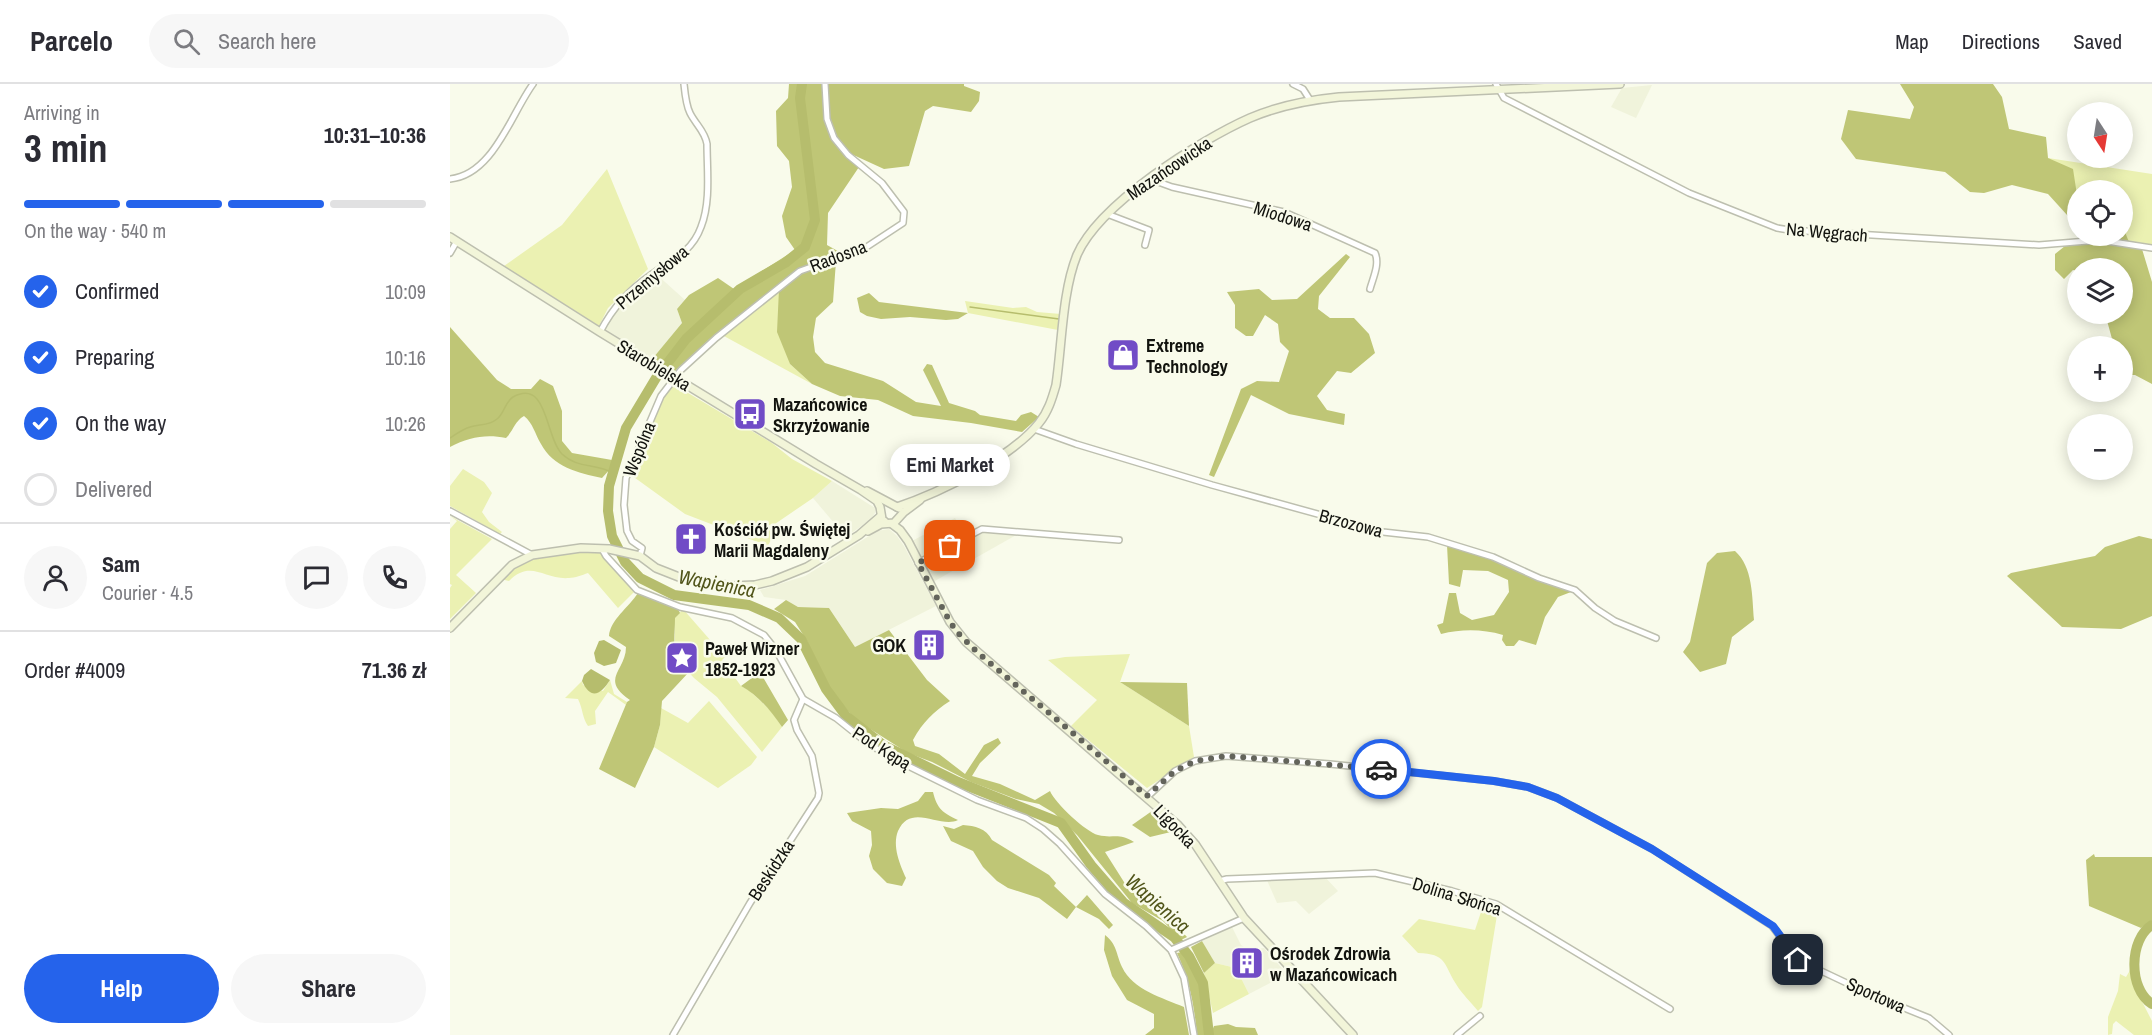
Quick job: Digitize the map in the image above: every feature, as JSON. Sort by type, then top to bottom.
[{"type":"street","points":[[450,180],[461,178],[476,170],[505,134],[533,84]]},
{"type":"street","name":"Przemysłowa","points":[[600,332],[612,310],[631,290],[684,253],[701,228],[706,203],[707,144],[703,130],[688,108],[684,84]]},
{"type":"street","name":"Radosna","points":[[673,376],[716,338],[800,271],[866,248],[903,222],[904,212],[882,183],[848,155],[834,138],[827,119],[825,84]]},
{"type":"street","points":[[1293,84],[1303,89],[1310,100]]},
{"type":"street","name":"Mazańcowicka","points":[[893,506],[924,497],[979,469],[1034,429],[1047,411],[1052,398],[1068,291],[1078,254],[1094,228],[1132,191],[1227,130],[1259,115],[1310,100],[1498,87],[1620,84]]},
{"type":"street","name":"Na Węgrach","points":[[1498,87],[1504,98],[1689,193],[1777,228],[1811,232],[2029,244],[2064,244],[2100,240],[2152,248]]},
{"type":"street","name":"Miodowa","points":[[1150,179],[1172,188],[1284,212],[1375,253],[1376,267],[1370,289]]},
{"type":"street","points":[[1107,214],[1149,230],[1145,245]]},
{"type":"street","points":[[450,253],[453,239]]},
{"type":"street","name":"Starobielska","points":[[453,239],[652,364],[861,489]]},
{"type":"street","name":"Wspólna","points":[[640,556],[642,548],[632,541],[627,531],[624,505],[626,478],[661,396],[673,376]]},
{"type":"street","name":"Brzozowa","points":[[1034,429],[1212,485],[1383,532],[1428,537],[1493,557],[1539,578],[1575,590],[1595,608],[1615,621],[1656,638]]},
{"type":"street","points":[[861,489],[875,494],[900,510],[900,518],[908,541]]},
{"type":"street","name":"Ligocka","points":[[861,489],[877,501],[885,518],[900,530],[908,541],[950,622],[966,642],[1147,796],[1187,835],[1244,918],[1353,1035]]},
{"type":"street","points":[[900,518],[904,512],[924,497]]},
{"type":"street","points":[[885,518],[885,507],[893,506]]},
{"type":"street","points":[[450,511],[532,555]]},
{"type":"street","points":[[450,628],[512,565],[532,555],[581,548],[628,552],[640,556],[669,574],[702,582],[743,586],[788,576],[818,561],[885,518],[900,518]]},
{"type":"street","points":[[918,563],[982,529],[1119,540]]},
{"type":"street","points":[[606,549],[606,556],[637,590],[680,607],[732,618],[764,635],[776,650],[803,699]]},
{"type":"street","name":"Pod Kępą","points":[[803,699],[836,718],[866,742],[890,757],[977,800],[1026,818],[1043,829],[1060,844],[1105,894],[1146,926],[1171,950]]},
{"type":"street","name":"Beskidzka","points":[[673,1035],[750,903],[818,798],[812,756],[794,720],[803,699]]},
{"type":"street","name":"Sportowa","points":[[1147,796],[1175,771],[1195,761],[1227,756],[1330,764],[1494,781],[1528,787],[1557,798],[1652,849],[1773,926],[1798,960],[1872,995],[1929,1017],[1949,1035]]},
{"type":"street","name":"Dolina Słońca","points":[[1219,881],[1302,874],[1375,873],[1452,891],[1496,904],[1670,1009]]},
{"type":"street","points":[[1194,1035],[1184,978],[1171,950],[1244,918]]},
{"type":"street","points":[[1457,1035],[1480,1016]]},
{"type":"shaded area","points":[[789,84],[823,84],[832,139],[859,167],[828,213],[827,245],[843,254],[799,269],[713,336],[675,371],[653,358],[682,323],[677,309],[689,295],[718,278],[734,289],[795,250],[786,237],[782,216],[792,187],[789,161],[777,146],[776,111],[788,98]]},
{"type":"shaded area","points":[[827,84],[964,84],[980,92],[979,101],[971,112],[933,106],[925,111],[909,166],[884,169],[849,153],[835,137],[828,118]]},
{"type":"shaded area","points":[[1900,84],[1993,84],[2002,97],[2009,129],[2046,137],[2048,158],[2073,169],[2075,180],[2067,180],[2067,215],[2048,194],[2012,185],[1984,193],[1970,192],[1945,172],[1856,159],[1841,139],[1848,110],[1910,119],[1914,107]]},
{"type":"shaded area","points":[[1652,85],[1636,118],[1611,107],[1622,88]]},
{"type":"shaded area","points":[[2048,158],[2067,161],[2067,168],[2113,168],[2152,174],[2152,245],[2133,243],[2133,180],[2067,180],[2067,182]]},
{"type":"shaded area","points":[[607,169],[648,269],[608,308],[599,326],[504,266],[562,225]]},
{"type":"shaded area","points":[[2065,246],[2131,246],[2142,249],[2152,282],[2152,384],[2133,375],[2133,336],[2111,336],[2108,324],[2133,324],[2133,258],[2067,258],[2067,276],[2064,279],[2055,270],[2055,254]]},
{"type":"shaded area","points":[[1346,254],[1350,257],[1319,296],[1318,309],[1330,318],[1354,318],[1369,334],[1375,353],[1351,373],[1337,371],[1317,396],[1327,410],[1345,414],[1344,425],[1289,414],[1251,395],[1214,477],[1209,475],[1241,389],[1257,381],[1279,382],[1289,351],[1280,342],[1278,324],[1265,315],[1253,336],[1246,336],[1235,328],[1235,305],[1227,292],[1259,289],[1272,300],[1297,299]]},
{"type":"shaded area","points":[[836,261],[833,302],[816,318],[813,337],[815,352],[825,363],[883,381],[916,402],[941,406],[923,370],[927,364],[932,365],[949,403],[975,411],[980,415],[1016,421],[1021,415],[1031,412],[1039,417],[1022,432],[913,416],[878,400],[840,396],[812,384],[790,364],[777,332],[779,289],[801,272]]},
{"type":"shaded area","points":[[655,273],[685,300],[677,309],[682,323],[653,358],[604,330],[613,311]]},
{"type":"shaded area","points":[[779,289],[790,364],[812,384],[722,335]]},
{"type":"shaded area","points":[[869,293],[879,302],[968,313],[958,319],[946,320],[910,317],[881,319],[860,312],[857,298]]},
{"type":"shaded area","points":[[965,301],[1013,308],[1026,307],[1037,312],[1061,314],[1058,330],[968,313]]},
{"type":"shaded area","points":[[450,327],[497,380],[511,389],[531,389],[540,379],[553,386],[562,411],[562,441],[572,453],[612,460],[611,468],[602,478],[559,464],[546,452],[532,425],[524,416],[506,438],[478,437],[450,447]]},
{"type":"shaded area","points":[[673,384],[772,443],[792,459],[832,481],[813,498],[772,526],[775,531],[768,546],[685,514],[631,475],[649,428]]},
{"type":"shaded area","points":[[463,469],[484,482],[492,493],[482,512],[489,522],[502,532],[500,534],[450,506],[450,486]]},
{"type":"shaded area","points":[[832,481],[875,508],[871,519],[846,537],[813,498]]},
{"type":"shaded area","points":[[450,516],[492,539],[456,575],[476,593],[450,619],[450,588],[452,585],[450,584],[450,529],[457,521]]},
{"type":"shaded area","points":[[955,518],[965,536],[920,561],[912,541]]},
{"type":"shaded area","points":[[889,529],[904,546],[936,606],[855,647],[829,608],[798,607],[786,600],[764,597],[760,590],[805,576],[877,531]]},
{"type":"shaded area","points":[[982,531],[1018,534],[933,582],[923,564]]},
{"type":"shaded area","points":[[2139,536],[2152,539],[2152,616],[2121,629],[2062,627],[2007,576],[2011,573],[2095,556],[2105,547]]},
{"type":"shaded area","points":[[1447,545],[1492,559],[1571,592],[1558,597],[1545,617],[1536,645],[1519,640],[1514,646],[1506,646],[1502,640],[1503,635],[1480,631],[1441,634],[1437,625],[1443,623],[1449,593],[1456,593],[1460,613],[1472,620],[1494,615],[1509,592],[1508,580],[1488,571],[1463,570],[1460,587],[1449,584]]},
{"type":"shaded area","points":[[581,550],[598,551],[635,591],[618,608],[588,573],[574,578],[560,578],[531,571],[517,575],[509,581],[500,579],[519,563]]},
{"type":"shaded area","points":[[1735,551],[1745,565],[1748,574],[1754,620],[1732,637],[1726,664],[1700,672],[1683,652],[1690,642],[1707,563],[1717,553]]},
{"type":"shaded area","points":[[638,593],[678,609],[680,613],[675,618],[676,653],[689,672],[662,701],[660,725],[654,747],[635,788],[599,769],[627,702],[630,700],[621,693],[615,680],[626,647],[609,636],[610,630],[616,619]]},
{"type":"shaded area","points":[[786,600],[798,607],[829,608],[855,647],[889,630],[927,680],[950,701],[933,713],[925,723],[913,740],[915,746],[939,754],[965,774],[984,745],[998,738],[1001,743],[980,763],[972,776],[1000,784],[1035,800],[1050,791],[1064,809],[1093,833],[1103,836],[1120,836],[1134,842],[1105,852],[1124,882],[1140,900],[1168,917],[1187,937],[1181,940],[1163,921],[1132,903],[1077,835],[1054,813],[1039,804],[1016,799],[971,782],[932,762],[908,753],[856,720],[835,696],[795,622],[774,609]]},
{"type":"shaded area","points":[[683,609],[725,657],[722,660],[741,686],[750,691],[772,712],[782,727],[762,752],[717,697],[679,662],[675,653],[675,618]]},
{"type":"shaded area","points":[[604,640],[621,650],[616,663],[604,666],[596,662],[594,653],[599,641]]},
{"type":"shaded area","points":[[1130,654],[1120,682],[1189,726],[1194,757],[1147,788],[1071,726],[1097,700],[1048,660]]},
{"type":"shaded area","points":[[591,669],[610,680],[600,692],[592,693],[582,681],[584,675]]},
{"type":"shaded area","points":[[760,672],[788,720],[782,727],[764,704],[741,686]]},
{"type":"shaded area","points":[[610,680],[614,694],[627,702],[626,705],[608,692],[595,711],[596,724],[588,726],[578,699],[565,698],[582,681],[583,685],[603,691]]},
{"type":"shaded area","points":[[1120,682],[1187,683],[1189,726]]},
{"type":"shaded area","points":[[709,701],[757,757],[751,765],[718,788],[654,747],[660,725],[661,708],[688,723]]},
{"type":"shaded area","points":[[925,792],[933,792],[941,810],[958,820],[951,822],[918,817],[910,818],[904,823],[896,837],[896,849],[906,878],[902,886],[887,883],[873,869],[869,856],[872,845],[871,831],[852,821],[847,813],[881,808],[898,809],[918,801]]},
{"type":"shaded area","points":[[1152,811],[1175,831],[1150,837],[1132,825]]},
{"type":"shaded area","points":[[963,825],[983,830],[992,840],[1049,875],[1056,883],[1054,886],[1076,907],[1067,919],[1039,898],[1008,888],[997,881],[983,867],[973,851],[951,841],[943,826],[954,829]]},
{"type":"shaded area","points":[[2094,854],[2095,857],[2152,857],[2152,920],[2141,928],[2089,906],[2086,860]]},
{"type":"shaded area","points":[[1324,876],[1338,891],[1309,914],[1296,901],[1277,903],[1266,878]]},
{"type":"shaded area","points":[[1087,895],[1113,925],[1109,929],[1099,919],[1076,907]]},
{"type":"shaded area","points":[[1484,903],[1498,909],[1482,1007],[1478,1011],[1458,988],[1443,961],[1434,955],[1418,953],[1402,936],[1419,919],[1475,930]]},
{"type":"shaded area","points":[[1232,927],[1241,945],[1249,950],[1264,948],[1287,974],[1249,994],[1236,968],[1215,963],[1202,941]]},
{"type":"shaded area","points":[[1105,935],[1112,942],[1122,967],[1133,982],[1149,992],[1184,1007],[1189,1035],[1145,1035],[1154,1028],[1154,1014],[1127,1000],[1112,976],[1104,950]]},
{"type":"shaded area","points":[[1202,941],[1215,963],[1204,973],[1191,947]]},
{"type":"shaded area","points":[[1182,952],[1202,985],[1207,1035],[1197,1035],[1191,993],[1177,953]]},
{"type":"shaded area","points":[[1215,963],[1236,968],[1249,994],[1213,1013],[1204,973]]},
{"type":"shaded area","points":[[2132,967],[2134,986],[2152,1021],[2152,1035],[2134,1035],[2116,1021],[2113,1024],[2112,1034],[2108,1035],[2108,1017],[2118,991],[2120,974],[2126,977]]},
{"type":"shaded area","points":[[1228,1024],[1255,1028],[1258,1035],[1213,1035],[1214,1026]]},
{"type":"waterway","name":"Wapienica","points":[[802,84],[800,98],[815,220],[805,247],[785,263],[740,289],[686,339],[656,378],[626,428],[609,486],[608,511],[612,536],[625,562],[640,578],[674,595],[749,605],[779,618],[801,639],[826,689],[846,716],[883,745],[958,782],[1061,823],[1091,865],[1124,903],[1174,937],[1189,956],[1203,983],[1209,1035]]},
{"type":"waterway","points":[[970,307],[1059,319]]},
{"type":"waterway","points":[[450,438],[467,428],[494,421],[510,399],[524,393],[533,396],[539,402],[556,446],[562,454],[574,462],[613,473]]},
{"type":"waterway","points":[[2152,925],[2139,941],[2134,964],[2139,987],[2144,997],[2152,1004]]},
{"type":"way so far","points":[[950,546],[918,563],[957,632],[977,652],[1147,796],[1175,771],[1195,761],[1227,756],[1381,769]]},
{"type":"place","name":"Extreme Technology","points":[[1123,355]]},
{"type":"place","name":"Mazańcowice Skrzyżowanie","points":[[750,414]]},
{"type":"place","name":"Kościół pw. Świętej Marii Magdaleny","points":[[691,539]]},
{"type":"place","name":"Emi Market","points":[[950,546]]},
{"type":"place","name":"GOK","points":[[929,645]]},
{"type":"place","name":"Paweł Wizner 1852-1923","points":[[682,658]]},
{"type":"place","name":"Ośrodek Zdrowia w Mazańcowicach","points":[[1247,963]]},
{"type":"route","points":[[1381,769],[1494,781],[1528,787],[1557,798],[1652,849],[1773,926],[1798,960]]}]
